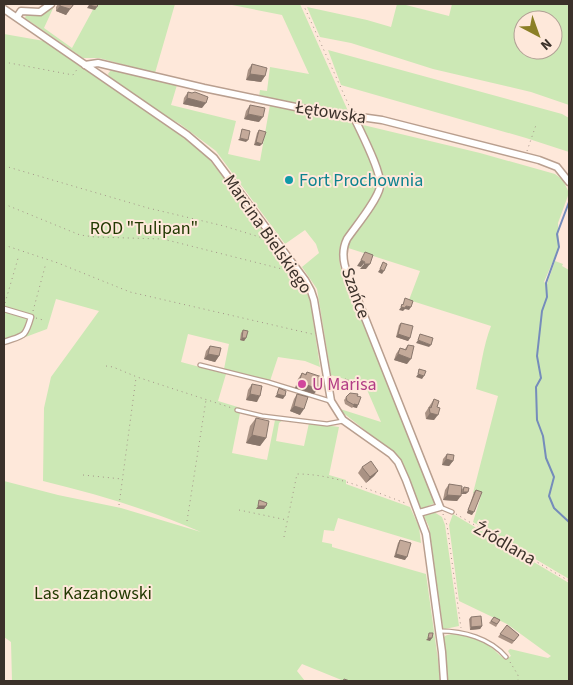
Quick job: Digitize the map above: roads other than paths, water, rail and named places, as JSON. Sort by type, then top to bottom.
[{"type":"street","points":[[17,17],[21,11],[40,12],[51,4]]},
{"type":"street","name":"Marcina Bielskiego","points":[[4,9],[188,135],[206,150],[222,168],[311,291],[331,401],[338,415],[343,420],[386,450],[398,462],[419,513],[426,534],[440,631],[444,681]]},
{"type":"street","name":"Łętowska","points":[[85,64],[98,62],[204,88],[310,110],[382,120],[539,160],[557,167],[569,182]]},
{"type":"street","name":"Szańce","points":[[353,115],[378,173],[380,186],[375,198],[344,245],[343,257],[346,269],[440,507]]},
{"type":"street","points":[[4,308],[31,317],[27,332],[4,342]]},
{"type":"street","points":[[419,513],[440,507]]},
{"type":"lane","points":[[200,365],[268,382],[331,401]]},
{"type":"lane","points":[[237,410],[262,416],[327,424],[343,420]]},
{"type":"lane","points":[[440,507],[442,506],[452,512]]},
{"type":"lane","points":[[440,631],[462,632],[493,645],[506,656]]},
{"type":"waterway","points":[[569,202],[557,234],[559,247],[546,283],[547,297],[542,311],[537,356],[541,378],[536,387],[537,420],[543,436],[546,458],[554,477],[549,496],[554,508],[569,522]]},
{"type":"place","name":"Fort Prochownia","points":[[289,180]]},
{"type":"place","name":"U Marisa","points":[[302,384]]},
{"type":"park label","name":"ROD \"Tulipan\"","points":[[144,228]]},
{"type":"park label","name":"Las Kazanowski","points":[[93,593]]}]
